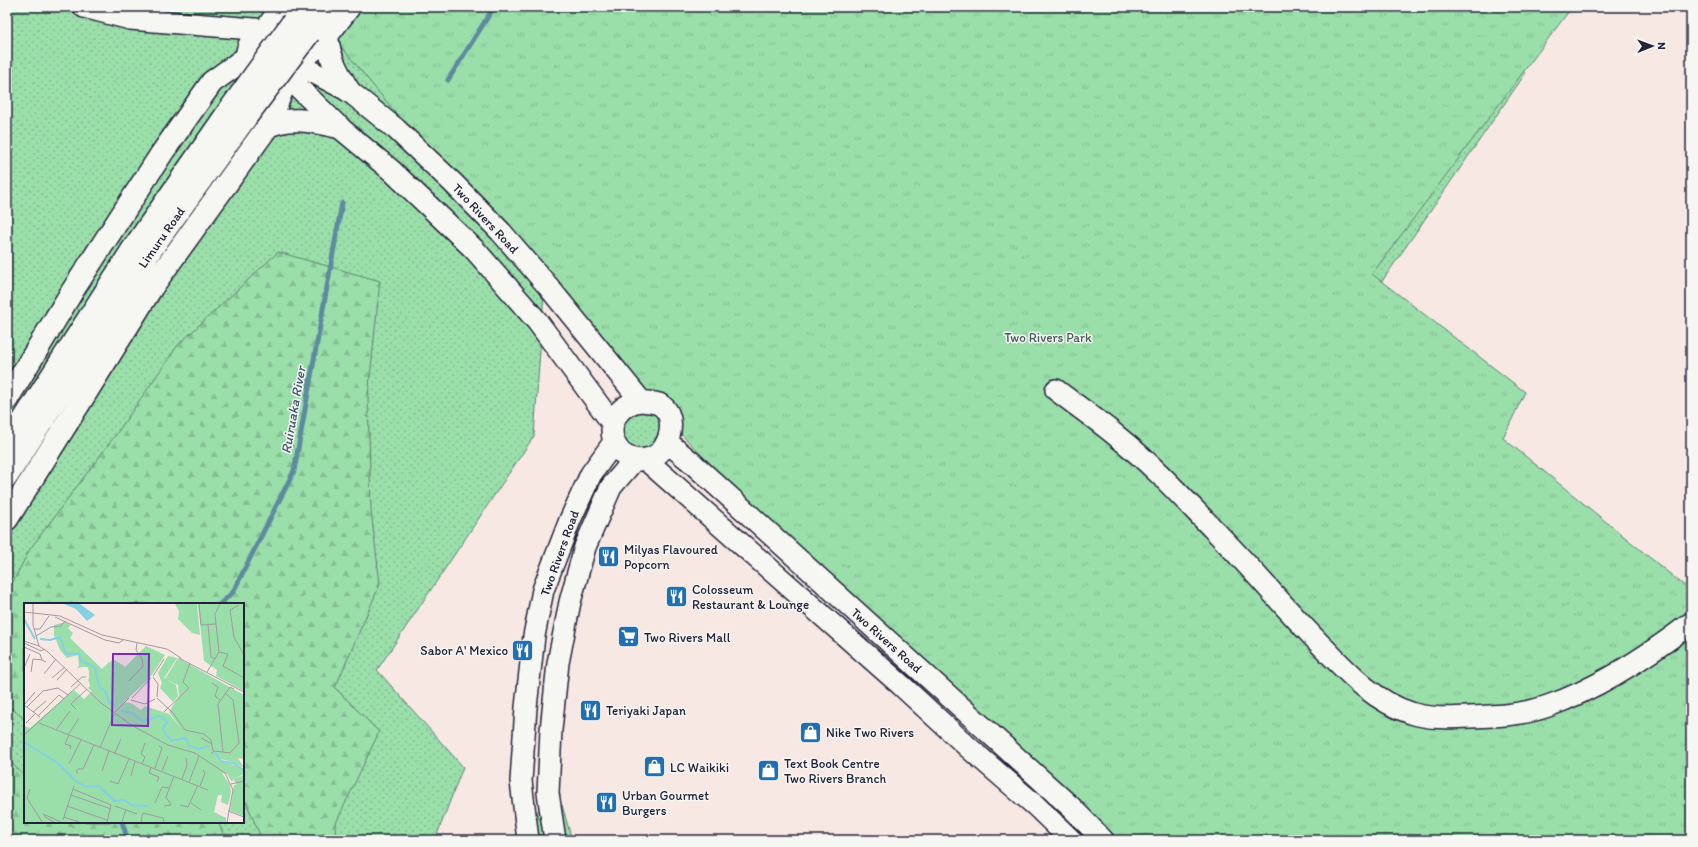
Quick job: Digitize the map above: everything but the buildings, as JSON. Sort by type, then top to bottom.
[{"type":"main road","name":"Limuru Road","points":[[7,476],[239,113],[303,21],[328,7]]},
{"type":"main road","name":"Limuru Road","points":[[247,57],[248,48],[252,40],[258,34],[266,30],[303,21],[349,7]]},
{"type":"main road","name":"Limuru Road","points":[[7,519],[152,287],[268,126],[296,73],[303,21]]},
{"type":"main road","points":[[303,21],[328,49],[333,63],[349,92]]},
{"type":"main road","points":[[7,399],[77,284],[162,153],[212,82],[247,57],[248,66],[252,74],[266,85],[275,86],[296,73],[303,49],[299,40],[292,34],[280,29],[266,30]]},
{"type":"main road","name":"Limuru Road","points":[[7,446],[133,249],[239,113]]},
{"type":"main road","points":[[268,126],[289,120],[300,120],[339,127]]},
{"type":"street","points":[[84,7],[130,19],[266,30]]},
{"type":"street","points":[[296,73],[339,127],[359,142],[427,203],[475,250],[537,321],[613,432],[619,450],[626,456],[640,459],[654,456],[662,451],[667,442],[671,434],[671,422],[665,411],[658,404],[640,401],[631,402],[616,414],[613,432]]},
{"type":"street","name":"Two Rivers Road","points":[[296,73],[349,92],[396,129],[501,232],[552,290],[640,401]]},
{"type":"street","points":[[359,142],[378,115]]},
{"type":"street","points":[[1056,390],[1118,437],[1145,461],[1214,530],[1303,627],[1349,674],[1373,694],[1393,707],[1413,714],[1433,717],[1516,714],[1547,706],[1584,691],[1612,676],[1677,634],[1691,623]]},
{"type":"street","name":"Two Rivers Road","points":[[528,840],[521,781],[527,699],[534,636],[543,590],[570,520],[591,474],[613,432]]},
{"type":"street","name":"Two Rivers Road","points":[[667,442],[1072,808],[1103,840]]},
{"type":"street","name":"Two Rivers Road","points":[[555,840],[548,793],[551,730],[558,663],[570,602],[585,547],[611,487],[640,459],[901,685],[969,748],[1030,800],[1071,840]]},
{"type":"street","points":[[763,564],[779,542]]},
{"type":"green space","points":[[7,7],[1475,7],[1525,74],[1327,361],[551,194],[534,436],[377,670],[463,767],[435,840],[7,840]]},
{"type":"green space","name":"Two Rivers Park","points":[[354,7],[1572,7],[1372,274],[1525,392],[1503,438],[1691,591],[1691,840],[1101,840],[859,615],[609,361],[453,183],[331,34]]},
{"type":"green space","points":[[278,252],[380,281],[368,397],[371,511],[380,584],[335,688],[379,732],[335,825],[336,840],[262,840],[244,797],[244,603],[24,603],[24,718],[7,705],[7,593],[30,549],[117,433],[178,345]]},
{"type":"green space","points":[[622,410],[660,411],[663,446],[625,452],[618,415]]},
{"type":"green space","points":[[7,758],[24,776],[24,823],[218,823],[226,840],[7,840]]},
{"type":"green space","points":[[562,805],[572,840],[520,840],[514,817]]},
{"type":"waterway","name":"Ruiruaka River","points":[[448,80],[494,7]]},
{"type":"waterway","name":"Ruiruaka River","points":[[221,603],[233,592],[294,471],[342,203]]},
{"type":"waterway","name":"Ruiruaka River","points":[[122,823],[128,840]]},
{"type":"place","name":"Milyas Flavoured Popcorn","points":[[608,556]]},
{"type":"place","name":"Colosseum Restaurant & Lounge","points":[[676,596]]},
{"type":"place","name":"Two Rivers Mall","points":[[628,637]]},
{"type":"place","name":"Sabor A' Mexico","points":[[523,650]]},
{"type":"place","name":"Teriyaki Japan","points":[[591,710]]},
{"type":"place","name":"Nike Two Rivers","points":[[811,732]]},
{"type":"place","name":"LC Waikiki","points":[[655,767]]},
{"type":"place","name":"Text Book Centre Two Rivers Branch","points":[[769,770]]},
{"type":"place","name":"Urban Gourmet Burgers","points":[[607,802]]}]
